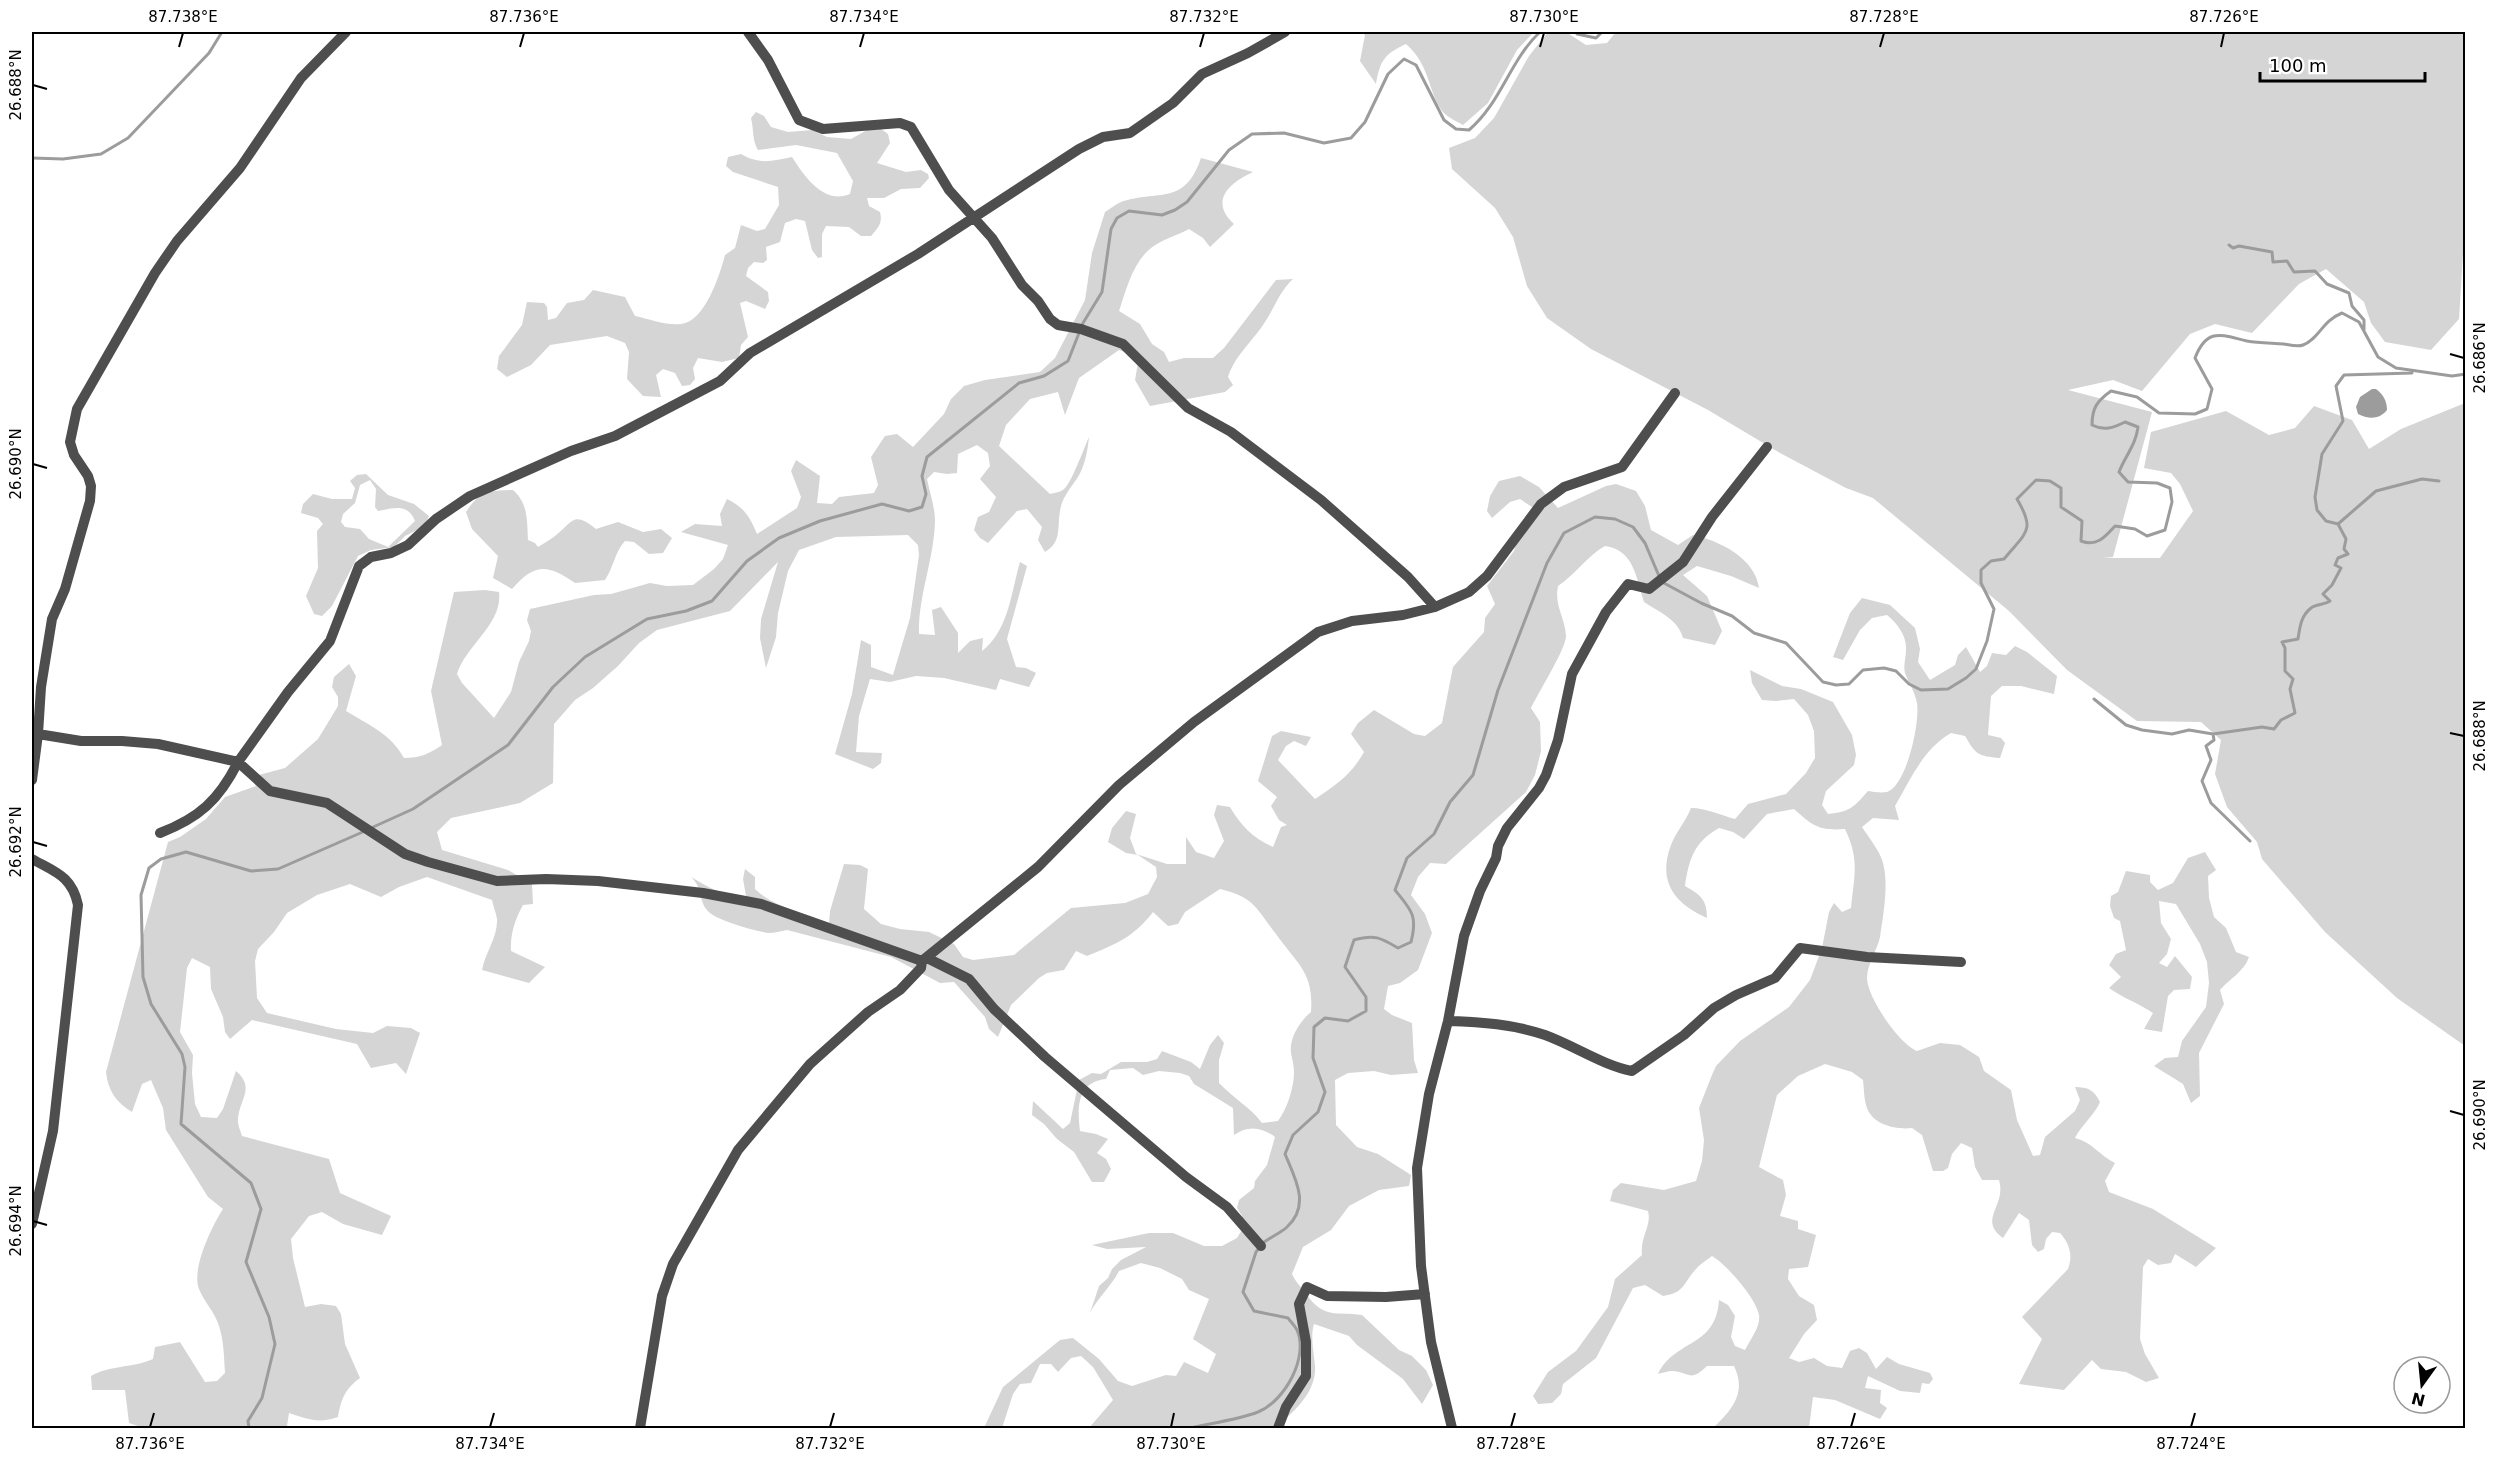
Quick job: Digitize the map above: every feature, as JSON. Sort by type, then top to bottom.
[{"type":"street","points":[[32,780],[41,687],[52,619],[65,589],[90,501],[91,486],[88,476],[74,455],[70,442],[70,433],[77,409],[155,273],[177,241],[240,168],[301,78],[346,32]]},
{"type":"street","points":[[748,32],[768,60],[799,120],[823,129],[900,123],[911,127],[949,190],[992,238],[1022,285],[1050,319],[1058,324],[1081,329],[1123,344],[1188,408],[1231,432],[1321,500],[1408,577],[1435,607]]},
{"type":"street","points":[[160,833],[195,817],[228,782],[238,762],[288,692],[330,641],[359,566],[371,557],[391,553],[408,545],[436,519],[470,495],[571,451],[615,436],[720,381],[750,353],[918,254],[1079,149],[1103,137],[1130,133],[1173,103],[1202,74],[1248,53],[1284,32]]},
{"type":"street","points":[[640,1428],[662,1296],[673,1264],[738,1150],[810,1064],[868,1012],[900,990],[921,968],[924,959],[1038,867],[1119,785],[1194,722],[1318,632],[1352,621],[1403,615],[1435,607],[1469,592],[1487,576],[1541,504],[1564,487],[1622,467],[1675,393]]},
{"type":"street","points":[[1452,1428],[1431,1342],[1421,1266],[1417,1168],[1429,1094],[1448,1021],[1464,936],[1507,828],[1539,788],[1546,775],[1558,740],[1572,674],[1600,622],[1628,584],[1649,589],[1683,562],[1712,517],[1767,447]]},
{"type":"street","points":[[38,734],[81,741],[158,744],[238,762],[270,791],[327,803],[405,854],[497,881],[546,879],[598,881],[704,893],[761,904],[924,959],[969,979],[994,1009],[1045,1057],[1186,1177],[1227,1207],[1261,1246]]},
{"type":"street","points":[[32,859],[68,882],[75,890],[78,905],[53,1131],[32,1224]]},
{"type":"street","points":[[1448,1021],[1497,1023],[1544,1035],[1597,1057],[1614,1068],[1632,1071],[1684,1035],[1714,1008],[1736,995],[1775,978],[1800,948],[1866,957],[1961,962]]},
{"type":"street","points":[[1278,1428],[1286,1407],[1305,1376],[1306,1342],[1299,1304],[1307,1287],[1326,1296],[1386,1297],[1425,1294]]},
{"type":"shaded area","points":[[1362,32],[1534,32],[1517,50],[1488,103],[1463,125],[1446,115],[1440,108],[1421,62],[1406,44],[1384,59],[1376,84],[1360,61],[1365,35]]},
{"type":"shaded area","points":[[1548,32],[1566,32],[1586,45],[1607,43],[1616,32],[2465,32],[2466,252],[2463,254],[2459,319],[2431,350],[2385,342],[2371,323],[2364,302],[2326,269],[2299,284],[2252,333],[2215,324],[2190,334],[2142,391],[2113,380],[2068,390],[2152,412],[2113,557],[2103,558],[2160,558],[2193,511],[2180,484],[2171,473],[2144,468],[2151,432],[2226,411],[2269,435],[2295,428],[2314,406],[2352,420],[2369,449],[2401,429],[2465,403],[2465,1046],[2397,998],[2325,932],[2262,859],[2257,842],[2227,807],[2215,774],[2221,740],[2201,722],[2137,721],[2067,670],[2009,611],[1873,498],[1846,488],[1780,453],[1708,410],[1591,349],[1547,318],[1527,286],[1513,237],[1495,208],[1452,169],[1449,148],[1475,138],[1494,118],[1529,56]]},
{"type":"shaded area","points":[[756,112],[764,116],[771,127],[788,132],[812,130],[827,137],[851,139],[867,130],[881,129],[888,134],[890,143],[877,163],[906,172],[921,170],[928,174],[929,178],[920,188],[901,189],[884,198],[867,198],[869,206],[880,212],[881,216],[879,225],[871,236],[861,236],[849,227],[826,226],[822,234],[822,257],[818,258],[812,250],[805,221],[796,219],[785,223],[780,242],[766,247],[767,260],[763,263],[754,262],[748,268],[746,276],[768,292],[769,301],[765,309],[746,301],[740,303],[748,337],[741,345],[739,358],[722,362],[698,358],[693,368],[695,379],[690,385],[682,386],[675,373],[663,369],[656,375],[661,397],[643,396],[627,379],[629,352],[625,343],[607,336],[550,345],[531,365],[507,377],[497,369],[499,356],[522,325],[527,302],[544,303],[547,307],[548,320],[556,318],[567,303],[584,300],[593,290],[625,297],[635,316],[658,322],[681,324],[697,315],[710,296],[725,255],[735,248],[741,225],[757,231],[765,229],[779,205],[778,187],[733,172],[726,166],[728,157],[741,154],[754,160],[766,161],[792,157],[809,180],[823,192],[832,196],[850,194],[853,181],[837,153],[796,145],[758,150],[751,118]]},
{"type":"shaded area","points":[[1201,158],[1253,172],[1236,182],[1225,194],[1223,208],[1234,224],[1210,247],[1203,238],[1189,229],[1151,248],[1139,261],[1127,286],[1119,311],[1140,324],[1152,344],[1164,352],[1169,362],[1184,358],[1213,358],[1224,348],[1276,280],[1293,279],[1231,369],[1228,377],[1233,385],[1225,392],[1150,406],[1135,380],[1139,357],[1119,350],[1079,378],[1065,415],[1058,392],[1030,399],[1006,425],[999,446],[1050,494],[1061,491],[1067,486],[1089,437],[1082,469],[1061,505],[1058,534],[1054,544],[1045,552],[1038,540],[1042,527],[1027,509],[1017,511],[988,543],[974,530],[978,517],[989,512],[996,497],[980,479],[990,466],[988,453],[977,445],[958,454],[957,473],[934,472],[927,479],[935,521],[919,620],[919,634],[935,635],[932,610],[941,607],[958,633],[958,653],[970,641],[983,638],[982,651],[1004,622],[1020,562],[1027,566],[1007,639],[1016,667],[1026,668],[1036,673],[1029,687],[1000,679],[996,690],[944,678],[916,676],[890,682],[870,679],[859,716],[856,752],[882,753],[881,763],[873,769],[835,754],[852,694],[861,640],[871,645],[871,667],[893,675],[910,618],[919,555],[918,545],[908,535],[836,537],[799,550],[788,571],[778,613],[776,637],[766,668],[760,638],[761,619],[778,562],[730,611],[657,630],[639,643],[593,688],[575,700],[554,724],[553,783],[520,803],[451,818],[437,832],[442,850],[508,870],[532,884],[533,904],[523,905],[511,939],[511,951],[545,967],[529,983],[482,970],[497,926],[497,916],[492,900],[427,877],[399,887],[381,897],[350,884],[317,895],[287,913],[258,949],[255,961],[257,998],[267,1013],[336,1029],[373,1033],[387,1026],[411,1028],[420,1033],[406,1074],[396,1063],[371,1068],[357,1044],[252,1020],[230,1039],[225,1032],[223,1017],[211,989],[210,967],[192,958],[187,968],[180,1032],[193,1055],[195,1104],[201,1117],[217,1118],[223,1109],[236,1071],[242,1077],[246,1090],[238,1115],[242,1136],[329,1159],[340,1193],[391,1216],[382,1235],[343,1224],[322,1212],[309,1216],[291,1239],[293,1258],[305,1307],[321,1304],[336,1306],[341,1314],[345,1344],[360,1378],[344,1395],[338,1417],[319,1420],[289,1413],[287,1426],[294,1428],[144,1428],[129,1423],[125,1390],[92,1390],[91,1376],[98,1372],[153,1359],[155,1347],[180,1342],[205,1382],[217,1381],[225,1373],[219,1326],[201,1294],[197,1281],[200,1259],[213,1226],[223,1209],[208,1197],[166,1130],[163,1108],[151,1080],[142,1084],[132,1112],[114,1095],[106,1072],[168,842],[180,837],[206,819],[225,797],[256,786],[251,777],[285,768],[318,739],[338,706],[338,697],[332,687],[334,677],[349,664],[356,676],[346,711],[386,736],[404,758],[424,755],[442,745],[431,691],[454,592],[485,590],[499,592],[499,604],[490,624],[468,653],[457,674],[462,683],[494,718],[511,692],[519,662],[529,641],[531,631],[527,620],[530,609],[594,595],[611,594],[650,583],[667,586],[693,585],[723,559],[728,545],[681,532],[695,524],[722,526],[720,514],[727,499],[746,513],[757,534],[797,508],[801,497],[791,471],[796,460],[820,476],[817,503],[832,504],[839,497],[874,493],[878,485],[871,457],[885,436],[897,434],[913,447],[944,414],[951,399],[964,386],[985,380],[1040,372],[1055,358],[1085,300],[1092,253],[1105,212],[1121,202],[1169,194],[1178,190],[1187,184]]},
{"type":"shaded area","points":[[2376,389],[2383,395],[2387,410],[2380,416],[2369,418],[2358,414],[2356,407],[2360,397]]},
{"type":"shaded area","points":[[366,474],[388,495],[414,504],[429,516],[425,526],[405,536],[394,547],[371,550],[358,556],[332,606],[322,616],[314,614],[306,596],[318,568],[317,531],[323,524],[318,518],[301,513],[303,504],[313,494],[332,499],[352,499],[355,488],[350,481],[357,475]],"holes":[[[370,480],[376,489],[375,507],[378,511],[404,509],[409,511],[415,521],[388,547],[369,539],[360,529],[345,527],[341,522],[343,514],[355,503],[360,485]]]},
{"type":"shaded area","points":[[1520,476],[1539,487],[1558,508],[1606,486],[1616,484],[1636,491],[1645,506],[1651,530],[1678,545],[1693,535],[1725,546],[1735,552],[1751,568],[1759,588],[1731,576],[1697,566],[1683,575],[1707,596],[1722,631],[1715,645],[1683,638],[1681,631],[1672,621],[1644,602],[1636,574],[1622,553],[1605,546],[1593,555],[1558,586],[1557,600],[1566,636],[1557,661],[1531,708],[1540,722],[1541,751],[1535,775],[1526,792],[1446,864],[1430,863],[1418,877],[1411,895],[1425,914],[1432,933],[1418,970],[1400,983],[1388,986],[1384,1009],[1412,1023],[1414,1060],[1418,1073],[1391,1075],[1374,1071],[1348,1073],[1335,1080],[1336,1125],[1357,1147],[1378,1154],[1411,1175],[1409,1186],[1379,1190],[1349,1206],[1331,1230],[1303,1247],[1292,1274],[1319,1308],[1331,1313],[1362,1315],[1399,1350],[1412,1356],[1426,1370],[1433,1385],[1422,1404],[1403,1379],[1357,1345],[1349,1336],[1314,1324],[1312,1340],[1315,1376],[1312,1385],[1296,1409],[1275,1428],[1089,1428],[1113,1400],[1093,1367],[1081,1356],[1071,1358],[1058,1372],[1051,1364],[1040,1364],[1031,1383],[1020,1384],[1013,1394],[1002,1428],[984,1428],[1003,1387],[1060,1340],[1073,1338],[1099,1359],[1118,1381],[1132,1386],[1166,1375],[1176,1376],[1184,1362],[1208,1373],[1216,1354],[1193,1339],[1209,1299],[1189,1290],[1182,1279],[1160,1268],[1141,1263],[1119,1271],[1090,1313],[1099,1286],[1108,1278],[1112,1269],[1121,1260],[1146,1247],[1107,1249],[1092,1245],[1149,1233],[1173,1233],[1204,1246],[1222,1246],[1237,1238],[1243,1228],[1242,1216],[1237,1208],[1239,1200],[1254,1188],[1255,1181],[1267,1165],[1275,1137],[1255,1128],[1234,1135],[1233,1108],[1194,1084],[1189,1076],[1159,1071],[1143,1075],[1133,1068],[1110,1070],[1106,1079],[1096,1081],[1084,1090],[1079,1105],[1080,1131],[1108,1139],[1097,1153],[1106,1159],[1111,1169],[1104,1182],[1092,1182],[1074,1152],[1032,1115],[1033,1101],[1063,1129],[1070,1123],[1079,1080],[1092,1073],[1101,1074],[1121,1062],[1147,1062],[1157,1059],[1162,1051],[1191,1062],[1200,1069],[1210,1045],[1218,1035],[1224,1043],[1219,1060],[1219,1083],[1262,1123],[1278,1121],[1293,1085],[1292,1042],[1299,1025],[1311,1012],[1310,987],[1307,978],[1253,905],[1240,896],[1220,889],[1185,912],[1178,924],[1168,926],[1153,912],[1139,928],[1116,943],[1087,956],[1076,951],[1064,970],[1047,973],[1039,978],[1011,1005],[998,1037],[989,1029],[985,1017],[954,982],[940,983],[891,957],[787,930],[768,933],[726,921],[707,910],[697,885],[691,877],[724,894],[746,896],[743,879],[745,869],[755,877],[755,889],[763,896],[829,923],[830,911],[844,864],[860,865],[868,869],[864,909],[881,924],[900,929],[929,932],[954,944],[963,957],[973,960],[1014,955],[1071,908],[1125,903],[1148,894],[1157,877],[1156,867],[1138,855],[1126,853],[1108,842],[1112,828],[1126,811],[1136,814],[1130,838],[1136,854],[1167,864],[1186,864],[1186,837],[1196,852],[1214,858],[1224,841],[1214,815],[1217,805],[1230,807],[1248,831],[1273,847],[1281,827],[1287,825],[1279,820],[1271,806],[1277,797],[1258,781],[1272,736],[1281,731],[1311,737],[1306,746],[1294,741],[1286,746],[1278,760],[1315,799],[1343,778],[1359,760],[1364,752],[1351,734],[1358,723],[1374,710],[1414,734],[1425,736],[1442,723],[1453,667],[1484,632],[1485,618],[1495,604],[1487,586],[1514,551],[1518,538],[1538,511],[1520,499],[1510,502],[1492,518],[1487,511],[1490,496],[1499,481]]},
{"type":"shaded area","points":[[513,490],[524,506],[528,540],[538,547],[570,522],[578,519],[596,529],[618,522],[643,532],[661,529],[672,538],[663,553],[649,554],[634,542],[625,541],[618,550],[605,580],[575,583],[557,572],[542,569],[528,574],[512,589],[493,578],[498,556],[472,529],[466,512],[476,500],[486,493]]},
{"type":"shaded area","points":[[1862,598],[1890,605],[1915,628],[1920,649],[1918,662],[1930,680],[1955,665],[1958,655],[1966,647],[1980,672],[1987,666],[1992,653],[2006,655],[2015,646],[2027,652],[2057,676],[2054,694],[2021,686],[2002,686],[1991,696],[1988,735],[2001,738],[2005,743],[2000,758],[1978,753],[1965,736],[1951,733],[1933,747],[1912,775],[1895,806],[1899,820],[1873,818],[1862,827],[1879,854],[1885,872],[1885,900],[1880,937],[1867,977],[1872,996],[1893,1030],[1917,1051],[1940,1043],[1960,1045],[1979,1057],[1984,1071],[2011,1090],[2017,1120],[2033,1156],[2040,1155],[2045,1137],[2075,1111],[2080,1100],[2075,1087],[2090,1090],[2100,1102],[2075,1138],[2115,1163],[2105,1181],[2109,1192],[2153,1209],[2216,1248],[2196,1267],[2175,1254],[2171,1263],[2158,1265],[2148,1259],[2143,1267],[2140,1339],[2145,1354],[2159,1378],[2146,1382],[2126,1372],[2101,1369],[2092,1360],[2064,1390],[2019,1384],[2042,1339],[2022,1317],[2068,1269],[2070,1250],[2066,1241],[2060,1233],[2052,1232],[2046,1239],[2044,1249],[2038,1252],[2032,1245],[2029,1220],[2019,1213],[2003,1238],[1996,1231],[1992,1218],[1999,1197],[1999,1180],[1982,1180],[1975,1167],[1972,1148],[1961,1143],[1952,1154],[1948,1168],[1943,1171],[1933,1171],[1922,1135],[1912,1128],[1893,1127],[1874,1119],[1866,1105],[1863,1080],[1852,1072],[1825,1064],[1798,1076],[1777,1095],[1759,1167],[1783,1180],[1786,1195],[1780,1216],[1798,1221],[1798,1229],[1816,1235],[1808,1267],[1789,1269],[1788,1279],[1799,1296],[1814,1305],[1817,1320],[1804,1334],[1789,1358],[1799,1362],[1814,1358],[1827,1366],[1842,1368],[1850,1351],[1859,1348],[1867,1353],[1876,1369],[1887,1357],[1899,1364],[1930,1373],[1933,1379],[1929,1384],[1922,1383],[1920,1393],[1900,1391],[1868,1376],[1865,1388],[1881,1390],[1880,1403],[1887,1408],[1880,1419],[1835,1400],[1813,1397],[1809,1428],[1713,1428],[1736,1400],[1739,1385],[1734,1366],[1707,1366],[1693,1375],[1672,1371],[1658,1374],[1674,1354],[1711,1327],[1719,1300],[1728,1305],[1735,1316],[1731,1337],[1735,1346],[1745,1350],[1757,1328],[1759,1315],[1747,1291],[1712,1256],[1698,1267],[1680,1290],[1670,1295],[1663,1296],[1645,1285],[1633,1288],[1596,1358],[1563,1384],[1561,1394],[1552,1403],[1538,1404],[1533,1396],[1548,1372],[1576,1351],[1608,1307],[1615,1279],[1642,1255],[1648,1211],[1610,1201],[1613,1190],[1621,1183],[1664,1190],[1696,1181],[1702,1161],[1704,1140],[1699,1108],[1716,1066],[1740,1041],[1789,1007],[1810,980],[1822,948],[1829,912],[1834,903],[1842,912],[1851,908],[1854,859],[1845,829],[1822,828],[1806,820],[1794,809],[1767,814],[1744,839],[1733,832],[1719,828],[1698,845],[1688,868],[1685,886],[1702,899],[1706,907],[1707,918],[1678,899],[1668,881],[1666,870],[1671,845],[1691,808],[1708,810],[1735,819],[1748,804],[1786,794],[1806,773],[1815,758],[1814,731],[1808,715],[1794,699],[1762,700],[1752,683],[1750,670],[1782,686],[1801,689],[1833,702],[1852,735],[1856,755],[1854,765],[1826,791],[1822,805],[1828,814],[1851,808],[1868,791],[1887,792],[1901,778],[1914,738],[1917,703],[1905,673],[1906,645],[1898,626],[1887,615],[1872,618],[1860,630],[1843,660],[1833,657],[1850,613]]},
{"type":"shaded area","points":[[2205,852],[2216,870],[2208,876],[2209,898],[2214,917],[2226,928],[2236,952],[2249,957],[2240,971],[2220,990],[2224,1004],[2199,1053],[2200,1096],[2191,1103],[2183,1084],[2154,1066],[2165,1058],[2178,1057],[2182,1041],[2206,1007],[2209,983],[2207,962],[2200,944],[2176,904],[2159,901],[2161,923],[2171,939],[2167,954],[2159,963],[2167,967],[2175,956],[2192,977],[2190,989],[2174,990],[2168,996],[2162,1032],[2144,1029],[2153,1013],[2109,988],[2121,977],[2109,965],[2116,954],[2126,950],[2120,921],[2114,918],[2110,906],[2111,896],[2118,892],[2126,871],[2150,875],[2150,882],[2158,890],[2173,883],[2188,858]]},
{"type":"waterway","points":[[32,158],[63,159],[101,154],[128,138],[209,53],[222,32]]},
{"type":"waterway","points":[[371,828],[413,809],[508,745],[553,687],[585,657],[647,619],[686,611],[712,601],[747,561],[779,538],[820,521],[882,504],[909,511],[922,507],[926,494],[922,476],[927,457],[1019,383],[1044,376],[1068,361],[1083,323],[1102,292],[1111,229],[1117,218],[1129,211],[1162,215],[1175,210],[1187,202],[1229,150],[1252,134],[1284,133],[1324,143],[1351,138],[1365,122],[1388,74],[1404,59],[1416,65],[1444,120],[1456,129],[1469,130],[1498,95],[1521,55],[1540,32]]},
{"type":"waterway","points":[[1577,32],[1577,34],[1596,38],[1602,32]]},
{"type":"waterway","points":[[2229,245],[2233,248],[2239,246],[2272,252],[2273,262],[2287,261],[2294,272],[2315,271],[2327,284],[2349,293],[2352,306],[2364,320],[2364,330]]},
{"type":"waterway","points":[[1662,582],[1701,603],[1732,616],[1754,633],[1786,643],[1823,682],[1836,685],[1849,684],[1863,670],[1884,668],[1896,671],[1909,684],[1921,690],[1948,689],[1976,669],[1987,641],[1994,609],[1981,583],[1981,570],[1991,561],[2004,559],[2023,537],[2027,525],[2026,518],[2017,499],[2036,480],[2050,481],[2061,488],[2061,507],[2082,521],[2081,541],[2096,542],[2115,526],[2135,529],[2147,536],[2165,530],[2172,502],[2170,488],[2157,483],[2128,482],[2119,472],[2133,445],[2138,427],[2125,422],[2108,428],[2092,425],[2096,405],[2111,391],[2137,397],[2159,413],[2195,414],[2207,409],[2212,389],[2195,358],[2210,337],[2222,336],[2252,342],[2301,346],[2313,339],[2335,316],[2342,313],[2359,322],[2378,357],[2396,368],[2452,376],[2466,374]]},
{"type":"waterway","points":[[2094,699],[2126,725],[2142,730],[2172,734],[2189,730],[2213,734],[2262,727],[2274,729],[2281,720],[2295,713],[2290,689],[2293,679],[2285,671],[2285,648],[2282,642],[2298,639],[2305,614],[2313,607],[2330,601],[2323,594],[2332,585],[2341,568],[2335,565],[2338,558],[2348,554],[2344,549],[2346,539],[2338,524],[2326,521],[2317,510],[2315,497],[2322,454],[2343,421],[2336,386],[2344,375],[2412,373]]},
{"type":"waterway","points":[[2338,524],[2376,491],[2422,479],[2439,481]]},
{"type":"waterway","points":[[1263,1243],[1287,1227],[1298,1210],[1299,1191],[1285,1154],[1293,1135],[1318,1112],[1325,1092],[1313,1058],[1314,1027],[1325,1018],[1348,1021],[1366,1011],[1366,997],[1345,967],[1354,940],[1367,937],[1378,938],[1398,948],[1411,942],[1414,925],[1412,913],[1395,890],[1407,858],[1434,834],[1450,802],[1473,775],[1498,690],[1547,563],[1564,533],[1595,517],[1615,519],[1633,527],[1645,543],[1659,576]]},
{"type":"waterway","points":[[2213,734],[2214,740],[2206,746],[2211,760],[2202,781],[2211,803],[2250,841]]},
{"type":"waterway","points":[[249,1428],[248,1421],[262,1398],[275,1344],[269,1317],[246,1262],[261,1209],[251,1183],[181,1124],[185,1067],[182,1054],[151,1004],[143,977],[141,895],[149,868],[161,859],[186,852],[251,871],[278,869],[365,831]]},
{"type":"waterway","points":[[1190,1428],[1258,1412],[1277,1398],[1292,1377],[1297,1365],[1300,1353],[1297,1330],[1288,1318],[1254,1311],[1243,1292],[1259,1248]]}]
